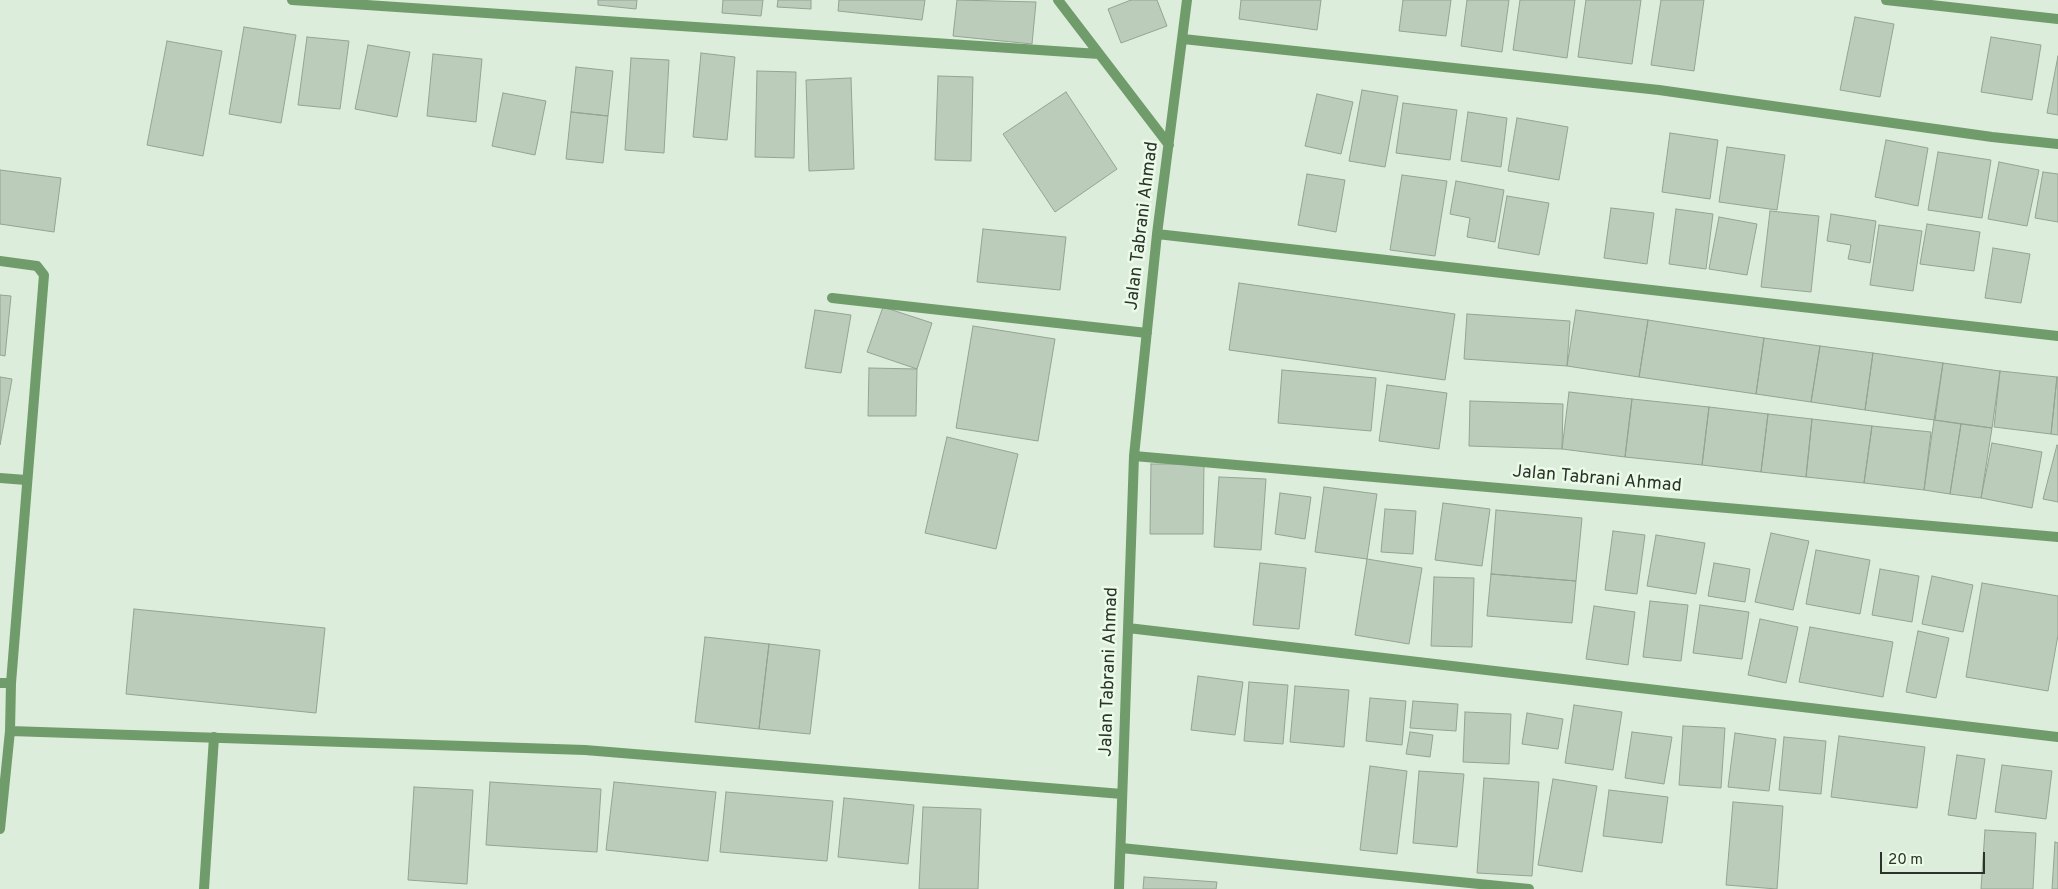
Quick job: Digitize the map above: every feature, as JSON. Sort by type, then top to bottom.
[{"type":"street","points":[[292,0],[1100,54]]},
{"type":"street","points":[[1058,0],[1169,145]]},
{"type":"street","name":"Jalan Tabrani Ahmad","points":[[1119,889],[1134,456],[1157,234],[1187,0]]},
{"type":"street","points":[[1886,0],[2058,19]]},
{"type":"street","points":[[1183,40],[1659,90],[1992,137],[2058,144]]},
{"type":"street","points":[[1157,234],[2058,336]]},
{"type":"street","points":[[0,261],[37,266],[44,275],[26,480],[5,683],[10,731],[0,829]]},
{"type":"street","points":[[832,298],[1147,333]]},
{"type":"street","name":"Jalan Tabrani Ahmad","points":[[1134,456],[2058,537]]},
{"type":"street","points":[[0,478],[26,480]]},
{"type":"street","points":[[1128,628],[2058,737]]},
{"type":"street","points":[[10,731],[585,750],[1122,794]]},
{"type":"street","points":[[204,889],[214,738]]},
{"type":"street","points":[[1121,848],[1529,889]]},
{"type":"building","points":[[598,0],[637,0],[636,9],[598,5]]},
{"type":"building","points":[[723,0],[763,0],[761,16],[722,13]]},
{"type":"building","points":[[778,0],[811,0],[811,9],[777,7]]},
{"type":"building","points":[[839,0],[925,0],[922,20],[838,11]]},
{"type":"building","points":[[957,0],[1036,2],[1032,44],[953,36]]},
{"type":"building","points":[[1131,0],[1157,0],[1167,26],[1121,43],[1108,9]]},
{"type":"building","points":[[1241,0],[1321,0],[1317,30],[1239,19]]},
{"type":"building","points":[[1403,0],[1451,0],[1446,36],[1399,31]]},
{"type":"building","points":[[1467,0],[1509,0],[1502,52],[1461,46]]},
{"type":"building","points":[[1520,0],[1575,0],[1567,58],[1513,50]]},
{"type":"building","points":[[1586,0],[1641,0],[1632,64],[1578,57]]},
{"type":"building","points":[[1661,0],[1704,0],[1694,71],[1651,65]]},
{"type":"building","points":[[1855,17],[1894,24],[1880,97],[1840,90]]},
{"type":"building","points":[[244,27],[296,35],[281,123],[229,114]]},
{"type":"building","points":[[307,37],[349,41],[340,109],[298,105]]},
{"type":"building","points":[[1991,37],[2041,45],[2032,100],[1981,92]]},
{"type":"building","points":[[167,41],[222,51],[203,156],[147,145]]},
{"type":"building","points":[[368,45],[410,52],[397,117],[355,109]]},
{"type":"building","points":[[701,53],[735,57],[727,140],[693,137]]},
{"type":"building","points":[[433,54],[482,59],[476,122],[427,116]]},
{"type":"building","points":[[2058,56],[2058,115],[2047,113]]},
{"type":"building","points":[[631,58],[669,60],[664,153],[625,150]]},
{"type":"building","points":[[576,67],[613,71],[608,116],[571,112]]},
{"type":"building","points":[[757,71],[796,72],[794,158],[755,157]]},
{"type":"building","points":[[938,76],[973,77],[971,161],[935,160]]},
{"type":"building","points":[[851,78],[854,169],[809,171],[806,80]]},
{"type":"building","points":[[1362,90],[1398,96],[1385,167],[1349,161]]},
{"type":"building","points":[[1066,92],[1117,169],[1055,212],[1003,134]]},
{"type":"building","points":[[503,93],[546,101],[535,155],[492,146]]},
{"type":"building","points":[[1317,94],[1353,102],[1341,154],[1305,146]]},
{"type":"building","points":[[1403,103],[1457,110],[1450,160],[1396,153]]},
{"type":"building","points":[[571,112],[608,116],[603,163],[566,159]]},
{"type":"building","points":[[1468,112],[1507,118],[1501,167],[1461,161]]},
{"type":"building","points":[[1517,118],[1568,127],[1559,180],[1508,171]]},
{"type":"building","points":[[1670,133],[1718,140],[1710,199],[1662,192]]},
{"type":"building","points":[[1886,140],[1928,148],[1918,206],[1875,197]]},
{"type":"building","points":[[1727,147],[1785,155],[1777,210],[1719,202]]},
{"type":"building","points":[[1938,152],[1991,160],[1982,218],[1928,210]]},
{"type":"building","points":[[1999,162],[2039,170],[2027,226],[1988,219]]},
{"type":"building","points":[[0,170],[61,178],[54,232],[0,224]]},
{"type":"building","points":[[2043,172],[2058,174],[2058,222],[2035,218]]},
{"type":"building","points":[[1307,174],[1345,180],[1336,232],[1298,225]]},
{"type":"building","points":[[1402,175],[1447,181],[1435,256],[1390,250]]},
{"type":"building","points":[[1456,181],[1504,190],[1495,242],[1467,237],[1470,218],[1450,214]]},
{"type":"building","points":[[1507,196],[1549,203],[1539,255],[1498,248]]},
{"type":"building","points":[[1611,208],[1654,213],[1647,264],[1604,258]]},
{"type":"building","points":[[1676,209],[1713,214],[1706,269],[1669,264]]},
{"type":"building","points":[[1770,211],[1819,216],[1811,292],[1761,287]]},
{"type":"building","points":[[1831,214],[1876,221],[1870,263],[1848,259],[1851,245],[1827,241]]},
{"type":"building","points":[[1719,217],[1757,224],[1747,275],[1709,269]]},
{"type":"building","points":[[1927,224],[1980,232],[1974,271],[1920,264]]},
{"type":"building","points":[[1879,225],[1922,231],[1913,291],[1870,285]]},
{"type":"building","points":[[983,229],[1066,237],[1060,290],[977,282]]},
{"type":"building","points":[[1993,248],[2030,254],[2021,303],[1985,298]]},
{"type":"building","points":[[1239,283],[1455,314],[1445,380],[1229,350]]},
{"type":"building","points":[[0,295],[11,296],[5,356],[0,355]]},
{"type":"building","points":[[883,307],[932,323],[917,369],[867,352]]},
{"type":"building","points":[[815,310],[851,315],[841,373],[805,368]]},
{"type":"building","points":[[1576,310],[1648,320],[1639,377],[1567,366]]},
{"type":"building","points":[[1467,314],[1570,321],[1567,366],[1464,359]]},
{"type":"building","points":[[1648,320],[1764,338],[1756,394],[1639,377]]},
{"type":"building","points":[[973,326],[1055,339],[1038,441],[956,428]]},
{"type":"building","points":[[1764,338],[1820,346],[1811,402],[1756,394]]},
{"type":"building","points":[[1820,346],[1873,353],[1865,410],[1811,402]]},
{"type":"building","points":[[1873,353],[1943,363],[1934,420],[1865,410]]},
{"type":"building","points":[[1943,363],[2000,371],[1992,428],[1935,420]]},
{"type":"building","points":[[869,368],[917,369],[916,416],[868,416]]},
{"type":"building","points":[[1282,370],[1376,378],[1371,431],[1278,423]]},
{"type":"building","points":[[2000,371],[2057,377],[2051,434],[1994,427]]},
{"type":"building","points":[[0,377],[12,379],[0,445]]},
{"type":"building","points":[[2058,377],[2058,435],[2051,434]]},
{"type":"building","points":[[1387,385],[1447,393],[1439,449],[1379,441]]},
{"type":"building","points":[[1569,392],[1632,399],[1625,457],[1562,449]]},
{"type":"building","points":[[1632,399],[1709,407],[1702,465],[1625,457]]},
{"type":"building","points":[[1470,401],[1563,404],[1562,449],[1469,446]]},
{"type":"building","points":[[1709,407],[1768,414],[1761,472],[1702,465]]},
{"type":"building","points":[[1768,414],[1812,419],[1806,477],[1761,472]]},
{"type":"building","points":[[1812,419],[1872,426],[1864,483],[1806,477]]},
{"type":"building","points":[[1934,420],[1961,424],[1950,494],[1924,490]]},
{"type":"building","points":[[1961,424],[1992,428],[1981,498],[1950,494]]},
{"type":"building","points":[[1872,426],[1931,432],[1924,490],[1864,483]]},
{"type":"building","points":[[947,437],[1018,454],[996,549],[925,533]]},
{"type":"building","points":[[1992,443],[2042,452],[2032,508],[1981,498]]},
{"type":"building","points":[[2058,446],[2058,502],[2043,499]]},
{"type":"building","points":[[1151,464],[1204,464],[1203,534],[1150,534]]},
{"type":"building","points":[[1219,477],[1266,479],[1261,550],[1214,547]]},
{"type":"building","points":[[1324,487],[1377,494],[1367,559],[1315,552]]},
{"type":"building","points":[[1280,493],[1311,497],[1305,539],[1275,534]]},
{"type":"building","points":[[1443,503],[1490,509],[1482,566],[1435,560]]},
{"type":"building","points":[[1385,509],[1416,511],[1413,554],[1381,552]]},
{"type":"building","points":[[1496,510],[1582,518],[1576,581],[1491,574]]},
{"type":"building","points":[[1613,531],[1645,535],[1637,594],[1605,590]]},
{"type":"building","points":[[1771,533],[1809,541],[1793,610],[1755,602]]},
{"type":"building","points":[[1656,535],[1705,543],[1696,594],[1647,586]]},
{"type":"building","points":[[1816,550],[1870,560],[1860,614],[1806,604]]},
{"type":"building","points":[[1367,559],[1422,568],[1409,644],[1355,635]]},
{"type":"building","points":[[1260,563],[1306,568],[1299,629],[1253,625]]},
{"type":"building","points":[[1714,563],[1750,569],[1745,602],[1708,596]]},
{"type":"building","points":[[1880,569],[1919,576],[1912,622],[1872,615]]},
{"type":"building","points":[[1491,574],[1576,581],[1572,623],[1487,616]]},
{"type":"building","points":[[1932,576],[1973,585],[1963,632],[1922,624]]},
{"type":"building","points":[[1434,577],[1474,578],[1472,647],[1431,646]]},
{"type":"building","points":[[1982,583],[2058,596],[2058,635],[2048,691],[1966,677]]},
{"type":"building","points":[[1650,601],[1688,605],[1681,661],[1643,657]]},
{"type":"building","points":[[1700,605],[1749,612],[1742,659],[1693,653]]},
{"type":"building","points":[[1594,606],[1635,612],[1628,665],[1586,659]]},
{"type":"building","points":[[134,609],[325,628],[316,713],[126,694]]},
{"type":"building","points":[[1760,619],[1798,627],[1786,683],[1748,675]]},
{"type":"building","points":[[1810,627],[1893,642],[1883,697],[1799,682]]},
{"type":"building","points":[[1918,631],[1949,638],[1936,698],[1906,692]]},
{"type":"building","points":[[705,637],[769,644],[759,729],[695,722]]},
{"type":"building","points":[[769,644],[820,650],[810,734],[759,729]]},
{"type":"building","points":[[1198,676],[1243,682],[1235,735],[1191,730]]},
{"type":"building","points":[[1249,682],[1288,685],[1283,744],[1244,741]]},
{"type":"building","points":[[1295,686],[1349,690],[1344,747],[1290,742]]},
{"type":"building","points":[[1370,698],[1406,701],[1402,745],[1366,741]]},
{"type":"building","points":[[1413,701],[1458,704],[1456,731],[1410,728]]},
{"type":"building","points":[[1574,705],[1622,712],[1613,770],[1565,763]]},
{"type":"building","points":[[1465,712],[1511,714],[1509,764],[1463,762]]},
{"type":"building","points":[[1527,713],[1563,719],[1558,749],[1522,744]]},
{"type":"building","points":[[1683,726],[1725,728],[1721,788],[1679,785]]},
{"type":"building","points":[[1410,732],[1433,735],[1430,757],[1406,754]]},
{"type":"building","points":[[1632,732],[1672,737],[1664,784],[1625,778]]},
{"type":"building","points":[[1735,733],[1776,739],[1769,791],[1728,787]]},
{"type":"building","points":[[1839,736],[1925,747],[1917,808],[1831,797]]},
{"type":"building","points":[[1784,737],[1826,741],[1821,794],[1779,790]]},
{"type":"building","points":[[1957,755],[1985,759],[1976,819],[1948,815]]},
{"type":"building","points":[[2002,765],[2052,771],[2046,819],[1995,812]]},
{"type":"building","points":[[1370,766],[1407,771],[1397,854],[1360,850]]},
{"type":"building","points":[[1419,771],[1464,774],[1457,847],[1413,843]]},
{"type":"building","points":[[1484,778],[1539,782],[1532,876],[1477,873]]},
{"type":"building","points":[[1553,779],[1597,786],[1582,872],[1538,865]]},
{"type":"building","points":[[490,782],[601,789],[597,852],[486,845]]},
{"type":"building","points":[[614,782],[716,792],[708,861],[606,850]]},
{"type":"building","points":[[414,787],[473,790],[467,884],[408,880]]},
{"type":"building","points":[[1609,790],[1668,797],[1662,843],[1603,836]]},
{"type":"building","points":[[726,792],[833,801],[827,861],[720,852]]},
{"type":"building","points":[[844,798],[914,805],[908,864],[838,857]]},
{"type":"building","points":[[1733,802],[1783,806],[1777,889],[1726,885]]},
{"type":"building","points":[[923,807],[981,809],[978,889],[919,889]]},
{"type":"building","points":[[1985,830],[2036,833],[2033,889],[1981,889]]},
{"type":"building","points":[[2055,842],[2058,843],[2058,889],[2052,889]]},
{"type":"building","points":[[1144,877],[1217,882],[1216,889],[1143,889]]}]
